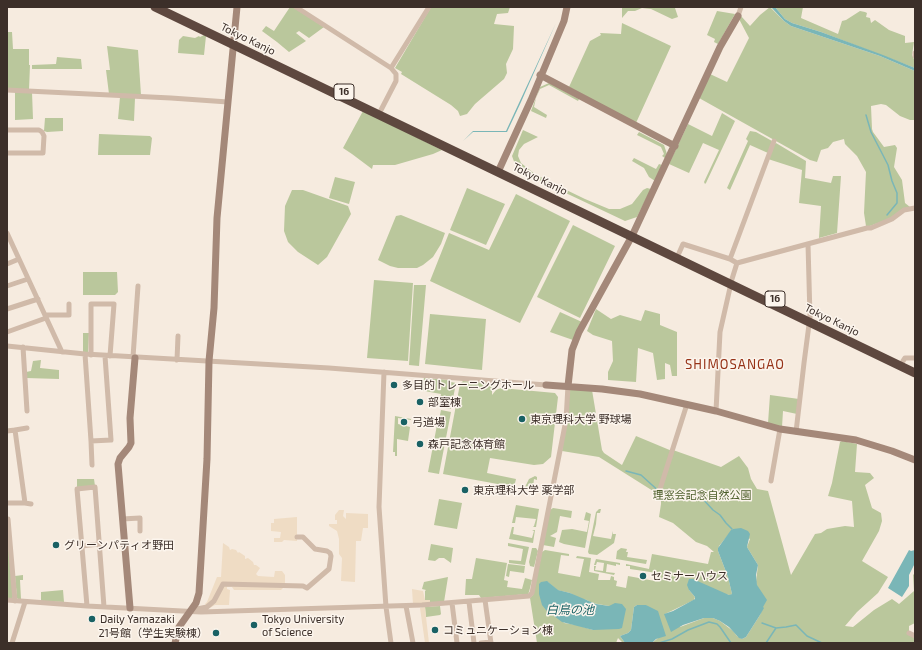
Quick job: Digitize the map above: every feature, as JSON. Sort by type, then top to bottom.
[{"type":"highway","name":"Tokyo Kanjo","points":[[155,7],[381,110],[499,170]]},
{"type":"highway","name":"Tokyo Kanjo","points":[[168,7],[234,42],[499,170],[810,319],[915,367]]},
{"type":"highway","name":"Tokyo Kanjo","points":[[633,234],[679,253],[732,282]]},
{"type":"highway","name":"Tokyo Kanjo","points":[[810,319],[915,373]]},
{"type":"street","points":[[176,643],[179,627],[194,610],[200,588],[207,459],[209,361],[214,308],[218,211],[237,7]]},
{"type":"street","points":[[296,7],[392,68],[396,74],[396,81],[381,110]]},
{"type":"street","points":[[392,68],[428,7]]},
{"type":"street","points":[[499,170],[531,100],[540,75],[564,21],[567,7]]},
{"type":"street","points":[[7,600],[104,607],[194,610],[386,607],[469,602],[529,596],[532,593],[566,420],[572,350],[579,332],[633,234],[720,47],[738,16],[741,7]]},
{"type":"street","points":[[540,75],[675,146]]},
{"type":"street","points":[[7,90],[228,102]]},
{"type":"street","points":[[7,130],[39,130],[44,136],[43,153],[7,153]]},
{"type":"street","points":[[730,259],[774,141]]},
{"type":"street","points":[[679,253],[683,244],[730,259],[737,263],[871,228],[892,219],[904,210],[915,208]]},
{"type":"street","points":[[7,233],[62,352]]},
{"type":"street","points":[[796,432],[810,319],[808,244]]},
{"type":"street","points":[[7,264],[19,259]]},
{"type":"street","points":[[716,411],[720,332],[737,263]]},
{"type":"street","points":[[7,286],[28,278]]},
{"type":"street","points":[[130,608],[118,464],[131,443],[130,418],[138,286]]},
{"type":"street","points":[[7,309],[38,299]]},
{"type":"street","points":[[7,332],[46,317],[69,315],[69,304]]},
{"type":"street","points":[[91,355],[91,304],[114,304],[107,356],[111,440],[91,441]]},
{"type":"street","points":[[177,360],[178,336]]},
{"type":"street","points":[[7,346],[91,355],[384,372],[568,386],[640,394],[716,411],[780,429],[856,440],[915,460]]},
{"type":"street","points":[[23,347],[27,411]]},
{"type":"street","points":[[85,354],[92,465]]},
{"type":"street","points":[[904,361],[905,358],[915,358]]},
{"type":"street","points":[[384,372],[378,502],[386,607],[391,643]]},
{"type":"street","points":[[660,489],[687,404]]},
{"type":"street","points":[[7,431],[27,428]]},
{"type":"street","points":[[771,481],[780,429]]},
{"type":"street","points":[[14,430],[25,503]]},
{"type":"street","points":[[87,606],[77,489],[95,487],[104,607]]},
{"type":"street","points":[[7,503],[31,504]]},
{"type":"street","points":[[122,519],[140,518],[140,531]]},
{"type":"street","points":[[8,519],[15,601]]},
{"type":"street","points":[[194,610],[207,607],[214,601],[223,584],[303,586],[307,588],[329,569],[331,556],[327,551],[315,549],[302,538],[297,537]]},
{"type":"street","points":[[82,546],[99,544]]},
{"type":"street","points":[[482,643],[491,642],[485,600]]},
{"type":"street","points":[[12,643],[25,602]]},
{"type":"street","points":[[469,602],[474,643]]},
{"type":"street","points":[[452,603],[457,643]]},
{"type":"street","points":[[406,606],[413,643]]},
{"type":"street","points":[[909,633],[915,636]]},
{"type":"green space","points":[[290,7],[293,7],[324,27],[309,38],[299,31],[296,33],[306,41],[289,52],[262,31],[266,26],[274,31]]},
{"type":"green space","points":[[431,7],[510,7],[508,13],[497,14],[494,24],[514,26],[513,49],[506,64],[507,73],[504,79],[475,104],[467,114],[460,116],[458,111],[451,105],[401,74],[402,72],[395,68]]},
{"type":"green space","points":[[622,7],[679,7],[675,8],[678,17],[672,19],[651,9],[642,8],[635,11],[628,11],[622,18]]},
{"type":"green space","points":[[770,7],[791,26],[880,56],[915,71],[915,120],[910,120],[900,116],[886,105],[881,104],[871,106],[873,132],[884,147],[895,145],[897,148],[894,167],[902,180],[905,203],[910,207],[891,218],[870,226],[866,226],[864,213],[866,172],[857,156],[845,144],[844,139],[833,142],[828,148],[821,150],[817,162],[810,160],[699,98],[710,74],[727,82],[749,38],[739,19],[741,16],[750,26]]},
{"type":"green space","points":[[775,7],[803,7],[801,18],[838,34],[842,21],[860,11],[865,12],[867,13],[866,17],[870,18],[871,23],[875,20],[889,30],[905,36],[905,43],[914,42],[912,55],[915,61],[915,68],[821,32],[792,23],[785,19]]},
{"type":"green space","points":[[717,11],[735,14],[718,44],[714,42],[715,39],[707,35]]},
{"type":"green space","points":[[622,23],[671,46],[636,123],[569,87],[590,41],[601,35],[600,33],[621,34]]},
{"type":"green space","points":[[7,32],[12,32],[13,49],[29,49],[29,90],[7,89]]},
{"type":"green space","points":[[204,35],[206,36],[204,55],[178,53],[179,40],[183,36],[195,38]]},
{"type":"green space","points":[[107,46],[138,50],[141,95],[109,94],[106,70],[110,70]]},
{"type":"green space","points":[[57,57],[81,59],[82,69],[32,69],[32,65],[56,64]]},
{"type":"green space","points":[[549,83],[579,99],[578,101],[549,85],[540,89],[534,107],[547,115],[546,118],[531,111],[540,87]]},
{"type":"green space","points":[[15,92],[32,92],[33,119],[15,120]]},
{"type":"green space","points":[[120,97],[135,98],[134,121],[118,119]]},
{"type":"green space","points":[[363,111],[442,150],[395,165],[373,165],[372,169],[343,148]]},
{"type":"green space","points":[[722,113],[735,121],[705,184],[704,182],[719,150],[703,143],[689,173],[669,164],[688,124],[712,136]]},
{"type":"green space","points":[[45,118],[63,118],[63,131],[44,131]]},
{"type":"green space","points":[[523,130],[538,137],[524,144],[519,150],[518,156],[521,163],[535,174],[585,199],[609,209],[620,209],[632,204],[643,190],[647,188],[651,189],[637,217],[625,221],[534,178],[516,167],[512,156]]},
{"type":"green space","points":[[750,131],[756,132],[772,141],[768,153],[750,145],[730,190],[727,188],[748,141],[746,139]]},
{"type":"green space","points":[[639,132],[664,145],[667,154],[665,158],[662,156],[664,154],[661,147],[637,135]]},
{"type":"green space","points":[[99,134],[150,136],[152,138],[150,155],[98,155]]},
{"type":"green space","points":[[776,143],[806,161],[805,178],[831,183],[833,176],[841,176],[837,233],[819,238],[821,206],[799,203],[802,170],[768,159],[774,144]]},
{"type":"green space","points":[[634,158],[656,169],[659,164],[662,165],[655,181],[649,177],[644,168],[632,161]]},
{"type":"green space","points":[[335,177],[355,182],[349,204],[329,198]]},
{"type":"green space","points":[[467,188],[505,204],[486,245],[450,230]]},
{"type":"green space","points":[[292,190],[303,190],[348,206],[351,214],[327,257],[318,265],[298,252],[288,242],[284,231],[285,206]]},
{"type":"green space","points":[[516,194],[570,221],[520,323],[430,281],[449,233],[489,250]]},
{"type":"green space","points":[[401,215],[445,233],[441,244],[433,257],[417,268],[398,268],[378,260],[396,216]]},
{"type":"green space","points":[[573,225],[615,246],[580,318],[537,297]]},
{"type":"green space","points":[[83,272],[117,272],[118,292],[115,295],[83,295]]},
{"type":"green space","points":[[374,280],[413,283],[408,361],[367,358]]},
{"type":"green space","points":[[414,285],[426,285],[419,366],[409,365]]},
{"type":"green space","points":[[596,309],[611,319],[620,315],[641,321],[645,310],[660,314],[660,325],[677,332],[677,376],[672,376],[670,365],[665,363],[665,379],[657,380],[653,353],[638,348],[636,382],[608,380],[608,372],[613,361],[612,341],[593,335],[587,331]]},
{"type":"green space","points":[[560,312],[582,322],[573,340],[550,332]]},
{"type":"green space","points":[[430,314],[486,319],[482,370],[425,364]]},
{"type":"green space","points":[[83,333],[89,333],[88,352],[83,352]]},
{"type":"green space","points":[[41,360],[40,368],[59,370],[59,379],[26,378],[26,372],[31,371],[33,361]]},
{"type":"green space","points":[[424,378],[451,380],[451,382],[456,383],[451,409],[439,407],[441,394],[419,390],[417,387],[417,382],[423,381]]},
{"type":"green space","points":[[463,381],[488,383],[488,386],[492,386],[492,395],[496,390],[501,388],[555,393],[558,397],[551,457],[543,464],[534,465],[490,458],[487,473],[516,479],[514,487],[443,474],[460,384]]},
{"type":"green space","name":"理窓会記念自然公園","points":[[570,389],[592,390],[602,450],[622,465],[636,436],[672,451],[673,450],[721,467],[739,456],[748,468],[751,479],[757,489],[768,491],[791,575],[815,534],[821,533],[827,529],[845,526],[854,527],[852,501],[828,496],[840,442],[842,441],[857,444],[855,472],[870,473],[874,478],[865,485],[872,508],[881,513],[882,521],[879,531],[862,561],[888,577],[878,593],[857,612],[845,626],[853,627],[874,610],[892,599],[899,604],[914,591],[913,575],[915,573],[915,623],[909,626],[909,634],[915,637],[915,643],[652,643],[658,638],[646,605],[637,605],[634,607],[631,630],[620,636],[625,643],[618,638],[616,643],[537,643],[530,598],[533,595],[542,552],[545,550],[569,554],[569,556],[561,555],[558,573],[580,577],[584,559],[576,558],[577,556],[591,558],[589,572],[599,574],[598,580],[610,580],[611,576],[617,581],[616,586],[626,588],[628,576],[655,581],[656,578],[660,577],[657,576],[657,573],[630,569],[630,566],[626,566],[626,564],[649,569],[652,554],[708,564],[711,552],[714,552],[707,546],[696,542],[673,523],[659,517],[661,496],[599,457],[562,451]],"holes":[[[733,529],[750,539],[747,547],[758,565],[756,582],[763,607],[760,615],[746,637],[742,639],[720,621],[713,618],[704,618],[680,627],[665,614],[694,600],[695,597],[689,590],[732,594],[728,577],[718,551],[719,546]],[[541,582],[548,582],[557,590],[570,593],[580,599],[609,606],[593,630],[564,623]]]},
{"type":"green space","points":[[770,395],[799,399],[797,414],[783,411],[782,427],[768,423]]},
{"type":"green space","points":[[441,410],[451,412],[439,474],[428,472],[437,425],[413,421],[413,419],[435,423],[438,425]]},
{"type":"green space","points":[[395,416],[411,419],[398,418],[398,424],[410,427],[408,441],[397,439],[397,456],[395,456],[395,452],[393,452]]},
{"type":"green space","points":[[535,476],[537,477],[537,480],[534,479],[533,487],[535,488],[535,491],[524,489],[529,479]]},
{"type":"green space","points":[[77,479],[94,479],[95,486],[77,487]]},
{"type":"green space","points":[[439,499],[462,503],[457,529],[434,525]]},
{"type":"green space","points":[[516,505],[539,509],[536,527],[533,527],[536,519],[516,517],[515,523],[512,523]]},
{"type":"green space","points":[[553,508],[572,511],[571,518],[560,516],[557,532],[550,536],[556,538],[554,547],[543,545],[550,510]]},
{"type":"green space","points":[[601,509],[600,513],[597,513],[593,536],[611,539],[613,531],[613,534],[616,534],[614,543],[597,555],[589,554],[588,552],[596,512]]},
{"type":"green space","points":[[586,512],[591,514],[585,548],[559,542],[562,530],[572,529],[587,532],[589,521],[584,520]]},
{"type":"green space","points":[[512,527],[514,527],[513,534],[532,538],[534,531],[532,530],[535,530],[533,543],[509,539]]},
{"type":"green space","points":[[7,530],[13,597],[12,599],[7,598]]},
{"type":"green space","points":[[508,543],[529,547],[525,565],[509,563],[509,560],[521,561],[523,549],[508,546]]},
{"type":"green space","points":[[431,544],[453,548],[451,563],[444,558],[439,558],[435,561],[428,560]]},
{"type":"green space","points":[[532,548],[536,548],[538,551],[534,567],[530,566],[529,562]]},
{"type":"green space","points":[[621,548],[627,549],[627,557],[647,560],[646,564],[616,559],[617,551]]},
{"type":"green space","points":[[476,558],[507,563],[504,580],[508,581],[507,587],[522,589],[525,578],[532,580],[528,594],[481,598],[479,595],[465,595],[466,579],[472,579]]},
{"type":"green space","points":[[596,559],[620,563],[620,565],[616,564],[616,566],[607,564],[606,572],[615,573],[614,575],[594,571],[594,566],[596,566],[595,570],[603,571],[604,563],[597,562],[596,565],[594,565]]},
{"type":"green space","points":[[508,564],[525,566],[524,573],[510,571],[509,577],[506,576]]},
{"type":"green space","points":[[23,575],[23,580],[20,580],[21,599],[18,599],[15,576]]},
{"type":"green space","points":[[448,577],[444,602],[430,603],[425,600],[426,590],[422,589],[424,582]]},
{"type":"green space","points":[[63,590],[64,602],[41,601],[41,592]]},
{"type":"green space","points":[[440,606],[440,615],[426,617],[425,607]]},
{"type":"shaded area","points":[[339,510],[344,510],[343,516],[346,519],[346,513],[368,514],[368,528],[363,528],[361,541],[356,541],[355,582],[341,581],[342,558],[339,554],[339,539],[337,531],[329,526],[329,524],[337,524],[335,515]]},
{"type":"shaded area","points":[[297,517],[297,541],[284,540],[282,542],[274,542],[274,538],[280,538],[281,532],[271,531],[271,523],[274,523],[274,519]]},
{"type":"shaded area","points":[[223,543],[229,547],[230,550],[236,550],[238,553],[239,552],[245,556],[245,559],[248,558],[254,565],[260,568],[256,574],[258,576],[274,577],[275,571],[282,571],[285,575],[285,588],[281,590],[234,590],[232,587],[227,587],[227,589],[230,590],[229,605],[215,605],[208,609],[205,604],[217,577],[221,577]]},
{"type":"shaded area","points":[[412,589],[423,591],[425,600],[430,600],[430,603],[413,604]]},
{"type":"shaded area","points":[[425,607],[429,643],[425,643],[420,608]]},
{"type":"water","points":[[771,7],[775,7],[785,19],[792,23],[883,55],[915,68],[915,71],[880,56],[791,26]]},
{"type":"water","points":[[556,23],[507,132],[473,132],[463,141],[473,131],[506,131]]},
{"type":"water","points":[[741,528],[748,531],[750,534],[747,547],[758,565],[756,575],[757,585],[767,600],[763,607],[764,608],[746,637],[742,639],[739,638],[729,627],[713,618],[704,618],[683,625],[671,632],[664,614],[673,611],[695,599],[687,585],[689,579],[693,579],[729,595],[732,594],[718,548],[731,530]]},
{"type":"water","points":[[909,550],[915,550],[915,563],[909,575],[909,586],[902,597],[888,588]]},
{"type":"water","name":"白鳥の池","points":[[547,581],[558,590],[570,593],[596,604],[609,606],[615,603],[622,604],[626,609],[622,628],[593,630],[562,622],[546,610],[542,605],[539,594],[539,584]]},
{"type":"water","points":[[637,605],[646,605],[658,611],[666,636],[656,639],[652,643],[625,643],[620,636],[631,630],[634,607]]},
{"type":"waterway","points":[[866,115],[871,132],[888,165],[897,193],[897,203],[887,215]]},
{"type":"waterway","points":[[626,471],[641,475],[662,494],[670,498],[691,494],[701,497],[732,529]]},
{"type":"waterway","points":[[659,643],[672,639],[688,630],[709,622],[717,624],[731,643]]},
{"type":"waterway","points":[[762,623],[776,628]]},
{"type":"waterway","points":[[766,643],[776,628],[796,625],[807,636],[822,643]]},
{"type":"place","name":"多目的トレーニングホール","points":[[394,385]]},
{"type":"place","name":"部室棟","points":[[420,402]]},
{"type":"place","name":"東京理科大学 野球場","points":[[522,419]]},
{"type":"place","name":"弓道場","points":[[404,422]]},
{"type":"place","name":"森戸記念体育館","points":[[420,444]]},
{"type":"place","name":"東京理科大学 薬学部","points":[[465,490]]},
{"type":"place","name":"グリーンパティオ野田","points":[[56,545]]},
{"type":"place","name":"セミナーハウス","points":[[643,576]]},
{"type":"place","name":"Daily Yamazaki","points":[[92,619]]},
{"type":"place","name":"Tokyo University of Science","points":[[254,625]]},
{"type":"place","name":"コミュニケーション棟","points":[[435,630]]},
{"type":"place","name":"21号館（学生実験棟）","points":[[216,633]]},
{"type":"district","name":"SHIMOSANGAO","points":[[735,365]]}]
